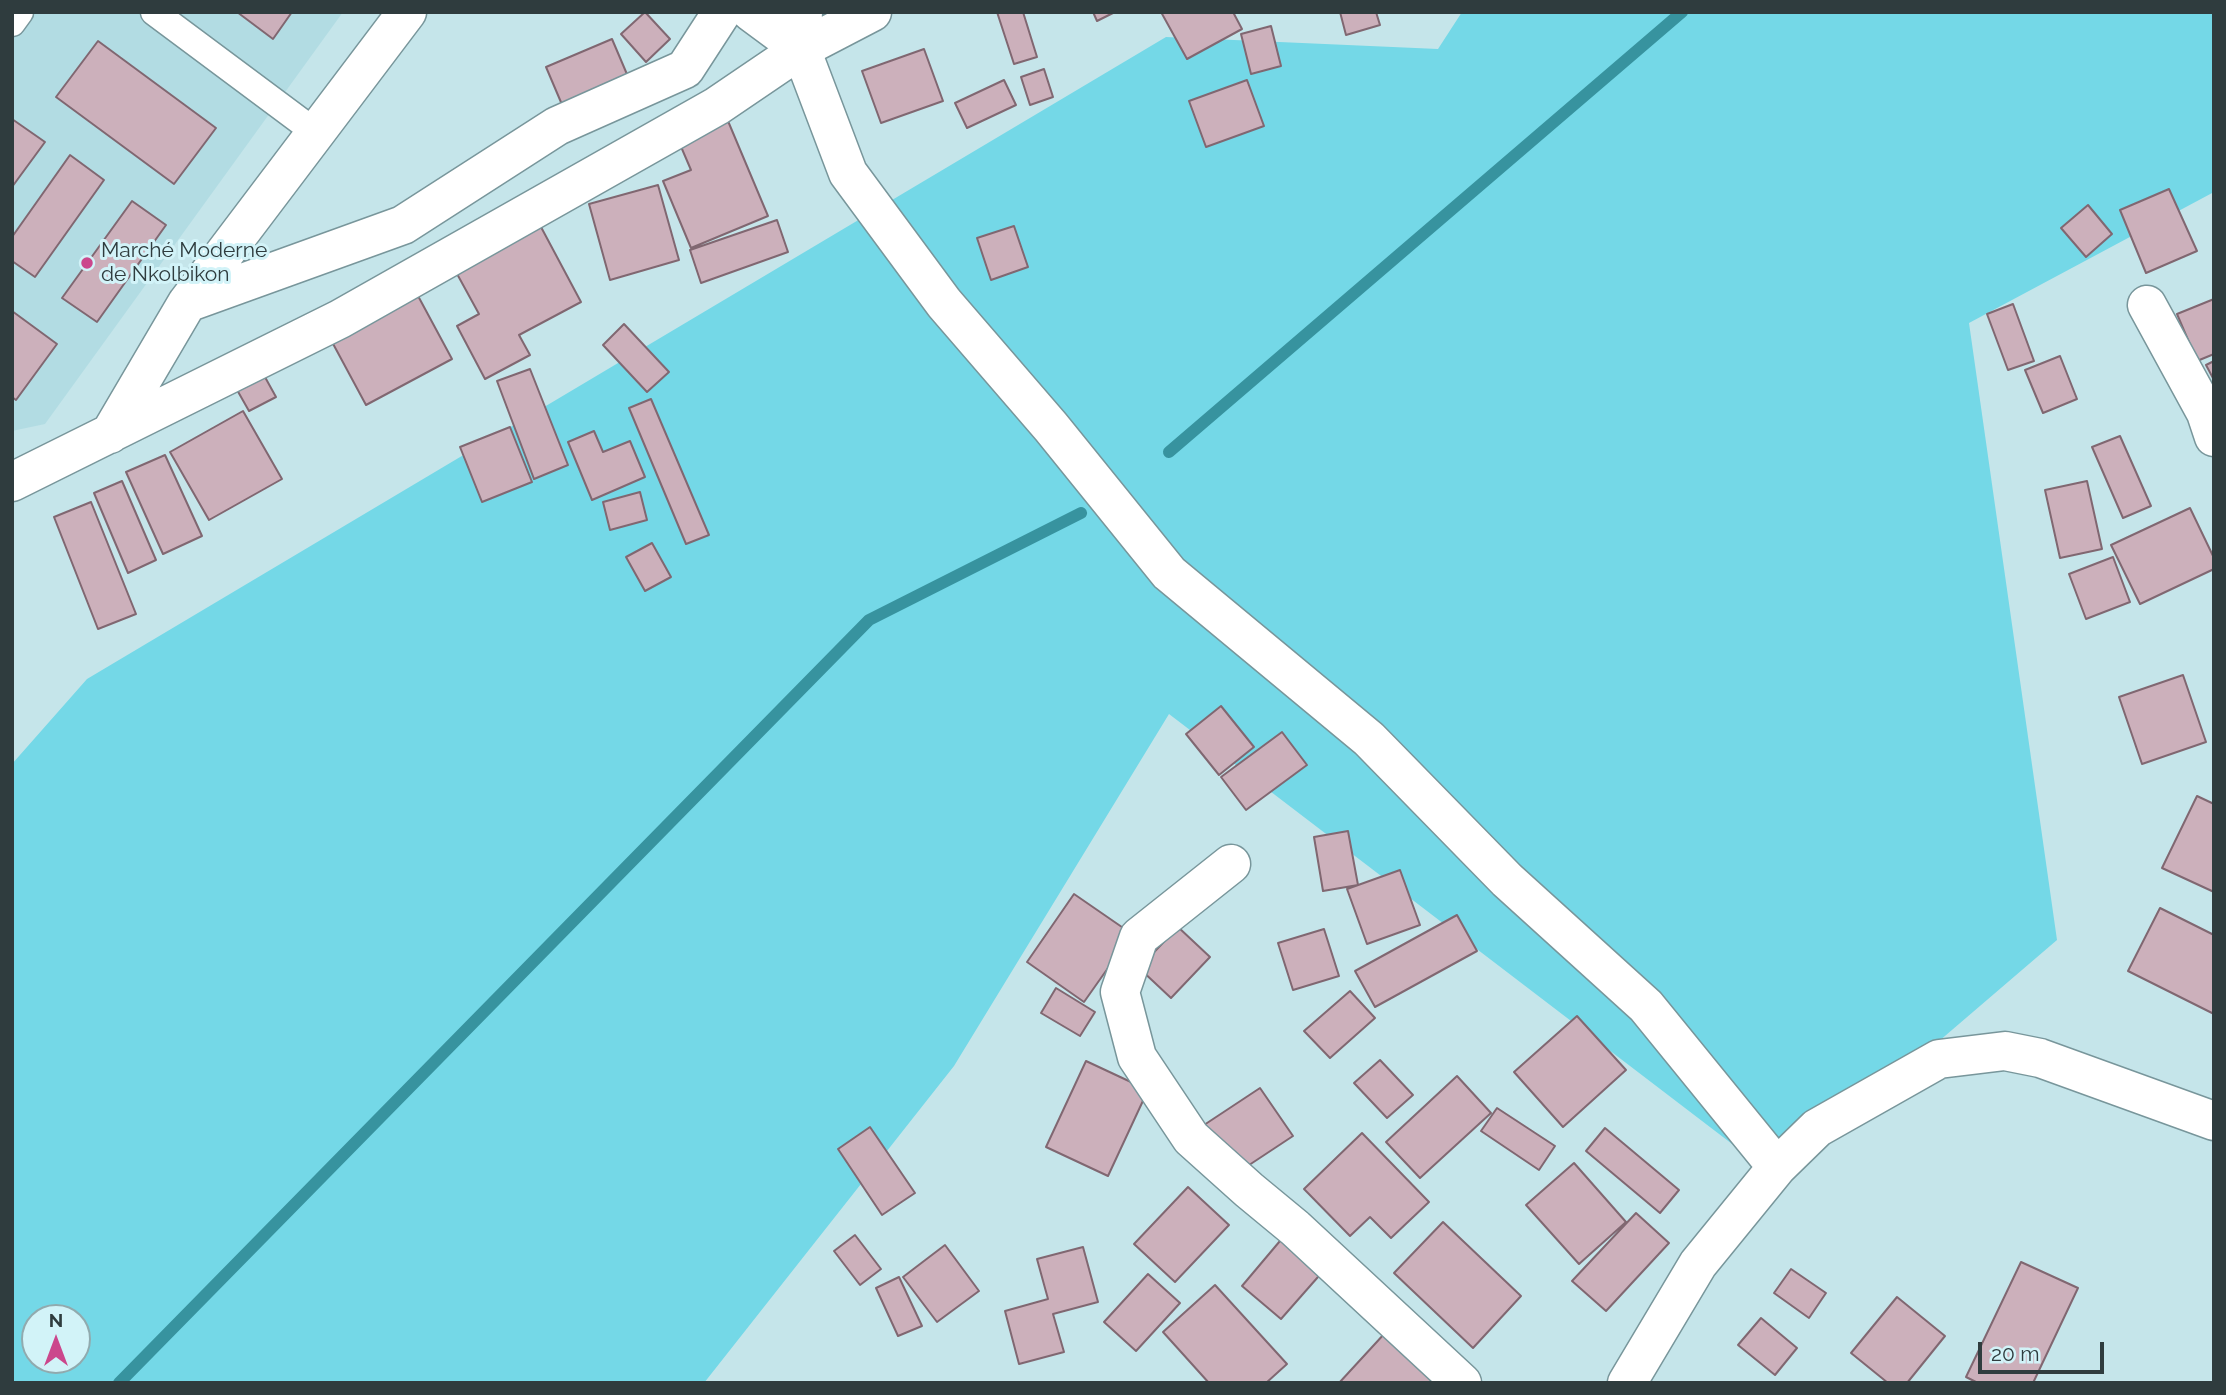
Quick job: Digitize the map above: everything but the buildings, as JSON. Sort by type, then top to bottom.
[{"type":"street","points":[[110,434],[187,303],[407,12]]},
{"type":"street","points":[[187,303],[402,225],[557,126],[685,69],[722,12]]},
{"type":"street","points":[[751,12],[802,31]]},
{"type":"street","points":[[12,482],[340,320],[717,106],[802,31],[872,12]]},
{"type":"street","points":[[802,31],[848,173],[944,303],[1051,426],[1169,572],[1369,739],[1507,880],[1646,1006],[1777,1167]]},
{"type":"street","points":[[2147,305],[2206,413],[2214,437]]},
{"type":"street","points":[[1231,864],[1139,937],[1120,992],[1137,1057],[1191,1138],[1249,1191],[1295,1228],[1462,1383]]},
{"type":"street","points":[[1627,1383],[1698,1264],[1777,1167],[1816,1128],[1939,1059],[2005,1051],[2040,1058],[2214,1121]]},
{"type":"lane","points":[[12,23],[20,12]]},
{"type":"lane","points":[[154,12],[315,132]]},
{"type":"shaded area","name":"Marché Moderne de Nkolbikon","points":[[12,12],[343,12],[45,424],[12,431]]},
{"type":"shaded area","points":[[1462,12],[2214,12],[2214,192],[1969,323],[2057,940],[1778,1179],[1169,714],[954,1066],[704,1383],[12,1383],[12,764],[87,679],[1166,37],[1438,49]]},
{"type":"waterway","points":[[1169,452],[1682,12]]},
{"type":"waterway","points":[[119,1383],[869,620],[1081,513]]},
{"type":"place","name":"Marché Moderne de Nkolbikon","points":[[87,263]]}]
